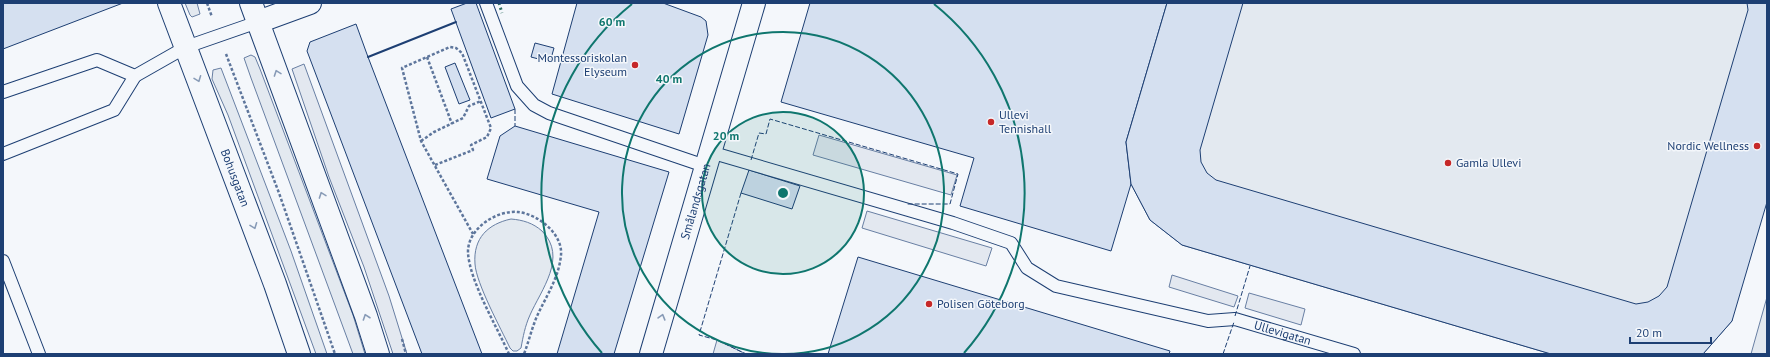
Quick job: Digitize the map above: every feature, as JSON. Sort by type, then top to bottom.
[{"type":"street","name":"Bohusgatan","points":[[169,3],[276,284],[299,354]]},
{"type":"street","points":[[310,3],[255,12],[361,302],[378,354]]},
{"type":"street","name":"Smålandsgatan","points":[[651,354],[754,3]]},
{"type":"lane","points":[[486,3],[518,86],[534,105],[549,113],[709,155]]},
{"type":"lane","points":[[3,154],[114,110],[135,76],[186,47],[255,12]]},
{"type":"lane","points":[[3,92],[97,60],[135,76]]},
{"type":"lane","name":"Ullevigatan","points":[[709,155],[953,222],[1010,243],[1027,268],[1056,286],[1208,321],[1235,319],[1354,354]]},
{"type":"lane","points":[[3,261],[39,354]]},
{"type":"path","points":[[207,3],[210,11]]},
{"type":"path","points":[[435,165],[473,150],[471,145],[487,137],[491,128],[461,51],[450,47],[402,68],[421,141],[473,234]]},
{"type":"path","points":[[427,57],[452,124]]},
{"type":"path","points":[[230,64],[279,193],[335,354]]},
{"type":"path","points":[[421,141],[434,132],[464,118],[468,106],[481,101]]},
{"type":"path","points":[[509,354],[471,270],[468,252],[473,234],[482,224],[497,215],[518,212],[543,221],[557,237],[562,254],[557,275],[538,315],[524,354]]},
{"type":"shaded area","points":[[185,3],[197,3],[200,14],[192,17]]},
{"type":"shaded area","name":"Gamla Ullevi","points":[[1167,3],[1767,3],[1732,321],[1703,354],[1551,354],[1182,245],[1150,220],[1131,184]]},
{"type":"shaded area","points":[[251,55],[255,57],[260,69],[353,315],[365,354],[353,354],[244,58]]},
{"type":"shaded area","points":[[304,64],[389,296],[407,354],[393,354],[364,267],[329,177],[292,69]]},
{"type":"shaded area","points":[[221,68],[291,251],[327,354],[316,354],[228,115],[212,79],[213,70]]},
{"type":"shaded area","points":[[819,135],[957,175],[951,195],[813,155]]},
{"type":"shaded area","points":[[867,211],[992,248],[986,266],[862,228]]},
{"type":"shaded area","points":[[511,219],[528,222],[539,228],[549,241],[553,252],[553,262],[550,273],[528,319],[521,348],[517,351],[513,351],[510,348],[495,318],[484,294],[476,272],[475,264],[475,255],[479,240],[495,224]]},
{"type":"shaded area","points":[[1172,275],[1238,296],[1234,307],[1169,287]]},
{"type":"shaded area","points":[[1249,293],[1305,309],[1301,325],[1245,308]]},
{"type":"shaded area","points":[[1767,297],[1767,354],[1751,354]]},
{"type":"shaded area","points":[[717,340],[746,354],[713,354]]},
{"type":"building","points":[[3,3],[123,3],[3,49]]},
{"type":"building","points":[[467,3],[476,3],[515,109],[491,118],[451,9]]},
{"type":"building","points":[[577,3],[663,3],[701,17],[706,21],[708,35],[679,134],[552,94]]},
{"type":"building","name":"Ullevi Tennishall","points":[[810,3],[1167,3],[1126,142],[1131,184],[1111,251],[960,206],[974,158],[781,102]]},
{"type":"building","points":[[1167,3],[1243,3],[1200,150],[1201,162],[1207,173],[1216,180],[1636,304],[1648,302],[1659,296],[1667,287],[1748,10],[1747,3],[1767,3],[1767,202],[1732,321],[1703,354],[1551,354],[1182,245],[1150,220],[1131,184],[1126,142]]},
{"type":"building","points":[[356,24],[482,354],[422,354],[307,51],[310,42]]},
{"type":"building","points":[[535,43],[554,48],[550,62],[531,57]]},
{"type":"building","points":[[455,63],[470,100],[459,104],[445,67]]},
{"type":"building","points":[[515,126],[669,172],[614,354],[557,354],[599,212],[487,179],[500,136]]},
{"type":"building","points":[[749,170],[800,186],[792,209],[741,193]]},
{"type":"building","name":"Polisen Göteborg","points":[[858,257],[1170,351],[1169,354],[828,354]]},
{"type":"hedge","points":[[499,3],[502,13]]},
{"type":"fence","points":[[515,109],[515,126]]},
{"type":"fence","points":[[751,160],[759,133],[766,134],[770,119],[958,174],[950,204],[907,204]]},
{"type":"fence","points":[[741,193],[699,335],[717,340],[746,354]]},
{"type":"fence","points":[[1235,316],[1250,266]]},
{"type":"fence","points":[[1223,354],[1234,322]]},
{"type":"wall","points":[[368,57],[456,22]]},
{"type":"place","name":"Montessoriskolan Elyseum","points":[[635,65]]},
{"type":"place","name":"Ullevi Tennishall","points":[[991,122]]},
{"type":"place","name":"Nordic Wellness","points":[[1757,146]]},
{"type":"place","name":"Gamla Ullevi","points":[[1448,163]]},
{"type":"place","name":"Polisen Göteborg","points":[[929,304]]}]
